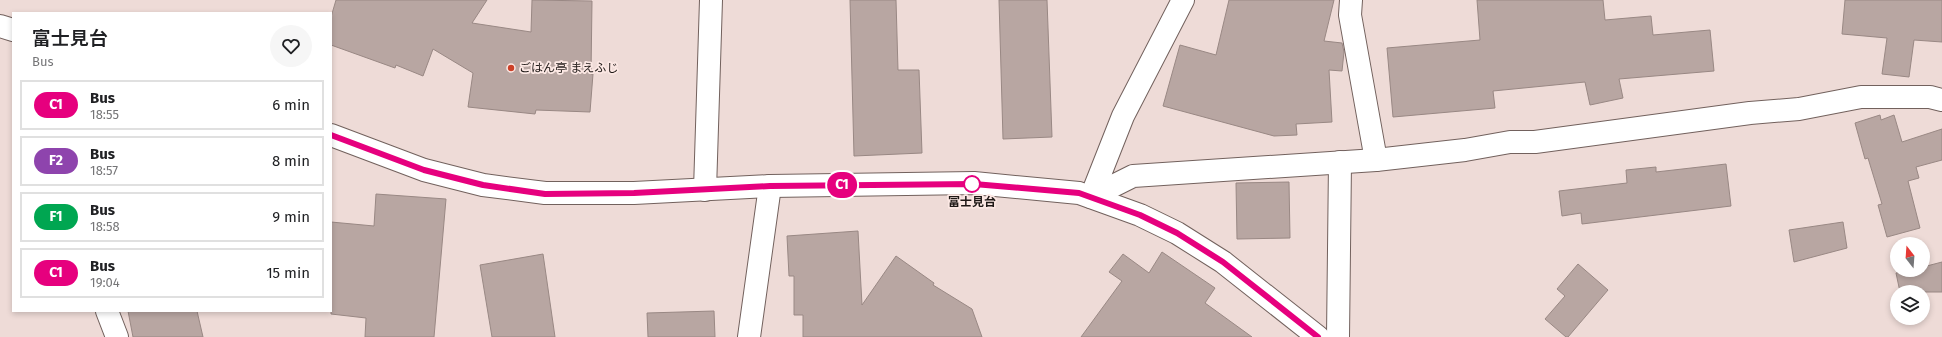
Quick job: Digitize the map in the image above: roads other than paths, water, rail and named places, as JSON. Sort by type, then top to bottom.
[{"type":"main road","points":[[705,190],[711,0]]},
{"type":"main road","points":[[1091,197],[1124,116],[1183,0]]},
{"type":"main road","points":[[1351,0],[1350,15],[1376,160]]},
{"type":"main road","points":[[0,26],[12,30]]},
{"type":"main road","points":[[1091,197],[1133,176],[1376,160],[1465,150],[1510,142],[1535,142],[1750,113],[1799,109],[1861,97],[1930,97],[1942,100]]},
{"type":"main road","points":[[332,135],[424,170],[483,185],[545,194],[634,193],[770,186],[974,184],[1079,193],[1140,215],[1177,233],[1223,262],[1318,337]]},
{"type":"main road","points":[[1338,337],[1340,162]]},
{"type":"main road","points":[[749,337],[770,186]]},
{"type":"main road","points":[[108,312],[117,337]]},
{"type":"place","name":"ごはん亭 まえふじ","points":[[511,68]]},
{"type":"place","name":"富士見台","points":[[972,184]]}]
